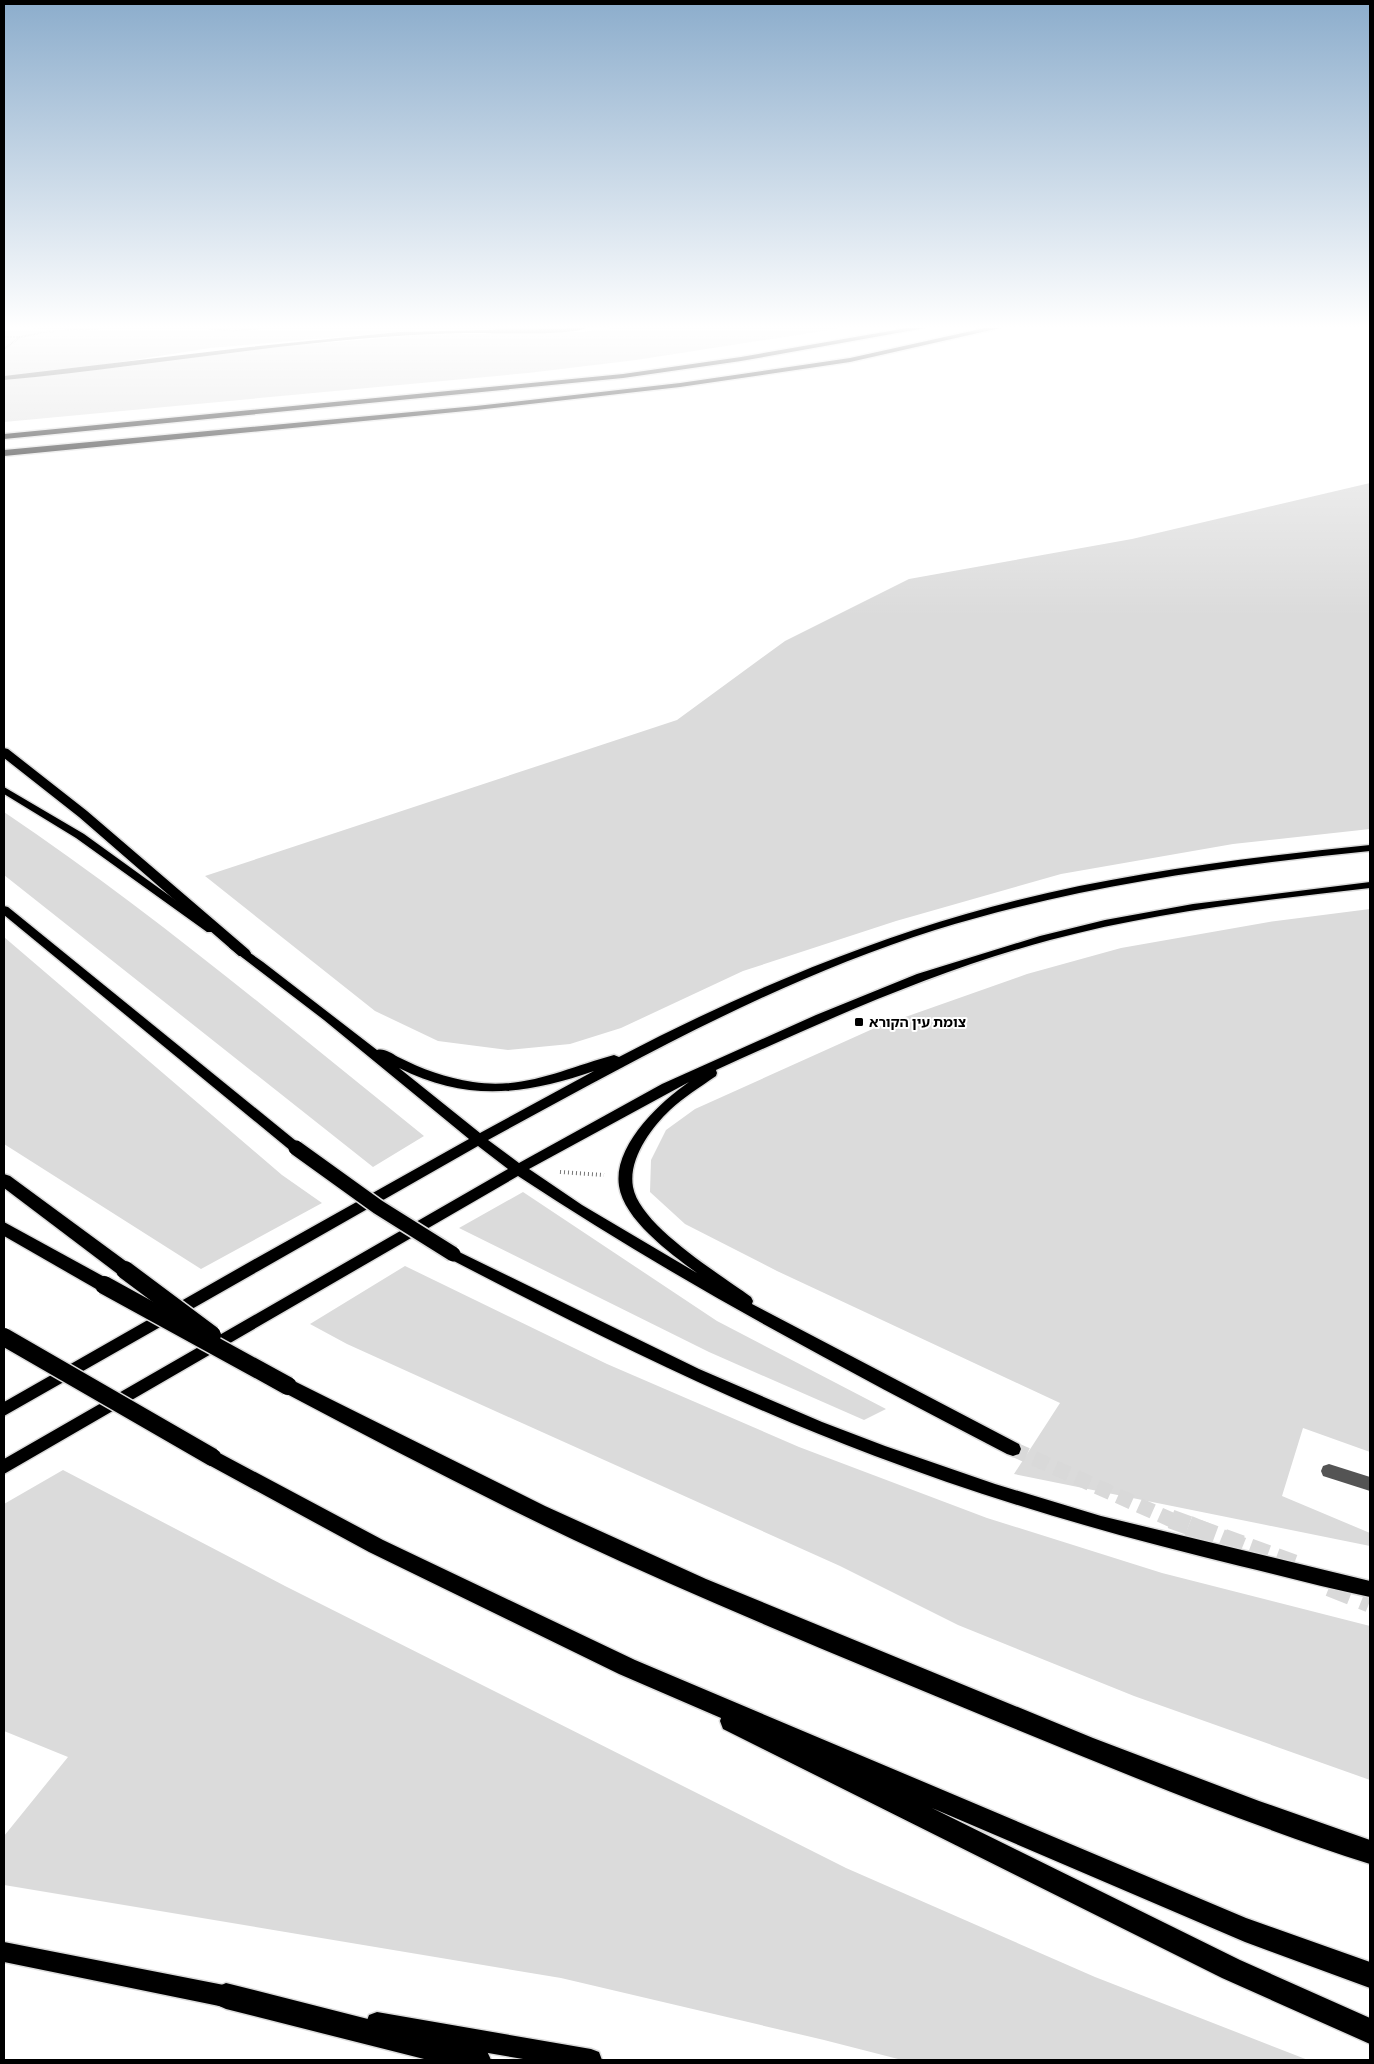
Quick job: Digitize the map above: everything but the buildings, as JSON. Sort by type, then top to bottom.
[{"type":"highway","points":[[4,437],[133,424]]},
{"type":"highway","points":[[4,453],[304,424]]},
{"type":"highway","points":[[4,752],[83,814],[244,953]]},
{"type":"highway","points":[[4,1180],[255,1368]]},
{"type":"highway","points":[[4,1228],[288,1386],[455,1473],[622,1552],[1068,1740],[1297,1827],[1370,1852]]},
{"type":"highway","points":[[4,1337],[212,1457],[376,1546],[1231,1969],[1370,2031]]},
{"type":"highway","points":[[441,1578],[636,1670],[1245,1930],[1370,1975]]},
{"type":"highway","points":[[226,1996],[478,2060]]},
{"type":"main road","points":[[4,790],[80,836],[244,953],[361,1044],[479,1140],[517,1168],[634,1245],[790,1334],[1013,1449]]},
{"type":"main road","points":[[4,1410],[388,1190],[659,1042],[823,968],[898,939],[970,916],[1076,889],[1167,872],[1278,857],[1370,848]]},
{"type":"main road","points":[[4,1466],[517,1168],[667,1087],[732,1057],[921,977],[1044,938],[1105,923],[1193,907],[1313,890],[1370,885]]},
{"type":"main road","points":[[4,909],[296,1148],[378,1207],[453,1254],[598,1328],[742,1395],[834,1434],[943,1475],[1066,1513],[1188,1546],[1370,1589]]},
{"type":"main road","points":[[361,1044],[424,1074],[449,1082],[481,1088],[512,1089],[540,1084],[573,1074],[659,1042]]},
{"type":"main road","points":[[732,1057],[664,1107],[636,1144],[630,1159],[626,1187],[632,1203],[646,1222],[666,1241],[790,1334]]},
{"type":"main road","points":[[4,1952],[226,1996],[591,2060]]},
{"type":"lane","points":[[1329,1471],[1370,1484]]},
{"type":"shaded area","points":[[1370,483],[1370,829],[1233,844],[1061,874],[896,921],[743,971],[621,1028],[570,1044],[508,1050],[438,1041],[375,1011],[205,876],[677,720],[785,641],[909,579],[1132,539]]},
{"type":"shaded area","points":[[4,812],[59,850],[165,929],[424,1136],[373,1167],[4,875]]},
{"type":"shaded area","points":[[1370,909],[1370,1452],[1303,1428],[1282,1496],[1370,1533],[1370,1546],[1014,1474],[1060,1403],[777,1271],[685,1224],[650,1192],[651,1160],[666,1130],[695,1109],[877,1027],[1027,974],[1121,948],[1269,922]]},
{"type":"shaded area","points":[[4,937],[282,1175],[322,1203],[201,1269],[4,1144]]},
{"type":"shaded area","points":[[523,1192],[717,1321],[886,1409],[864,1420],[709,1352],[459,1228]]},
{"type":"shaded area","points":[[405,1266],[607,1364],[799,1447],[987,1518],[1162,1573],[1370,1626],[1370,1780],[1134,1696],[958,1625],[840,1566],[347,1344],[310,1324]]},
{"type":"shaded area","points":[[63,1470],[285,1586],[846,1868],[1095,1977],[1308,2060],[902,2060],[561,1978],[4,1885],[4,1836],[68,1757],[4,1731],[4,1504]]},
{"type":"tunnel","points":[[1013,1449],[1174,1521]]},
{"type":"tunnel","points":[[1171,1519],[1297,1565]]},
{"type":"tunnel","points":[[1188,1527],[1265,1558]]},
{"type":"tunnel","points":[[1330,1585],[1370,1601]]},
{"type":"place","name":"צומת עין הקורא","points":[[859,1022]]}]
